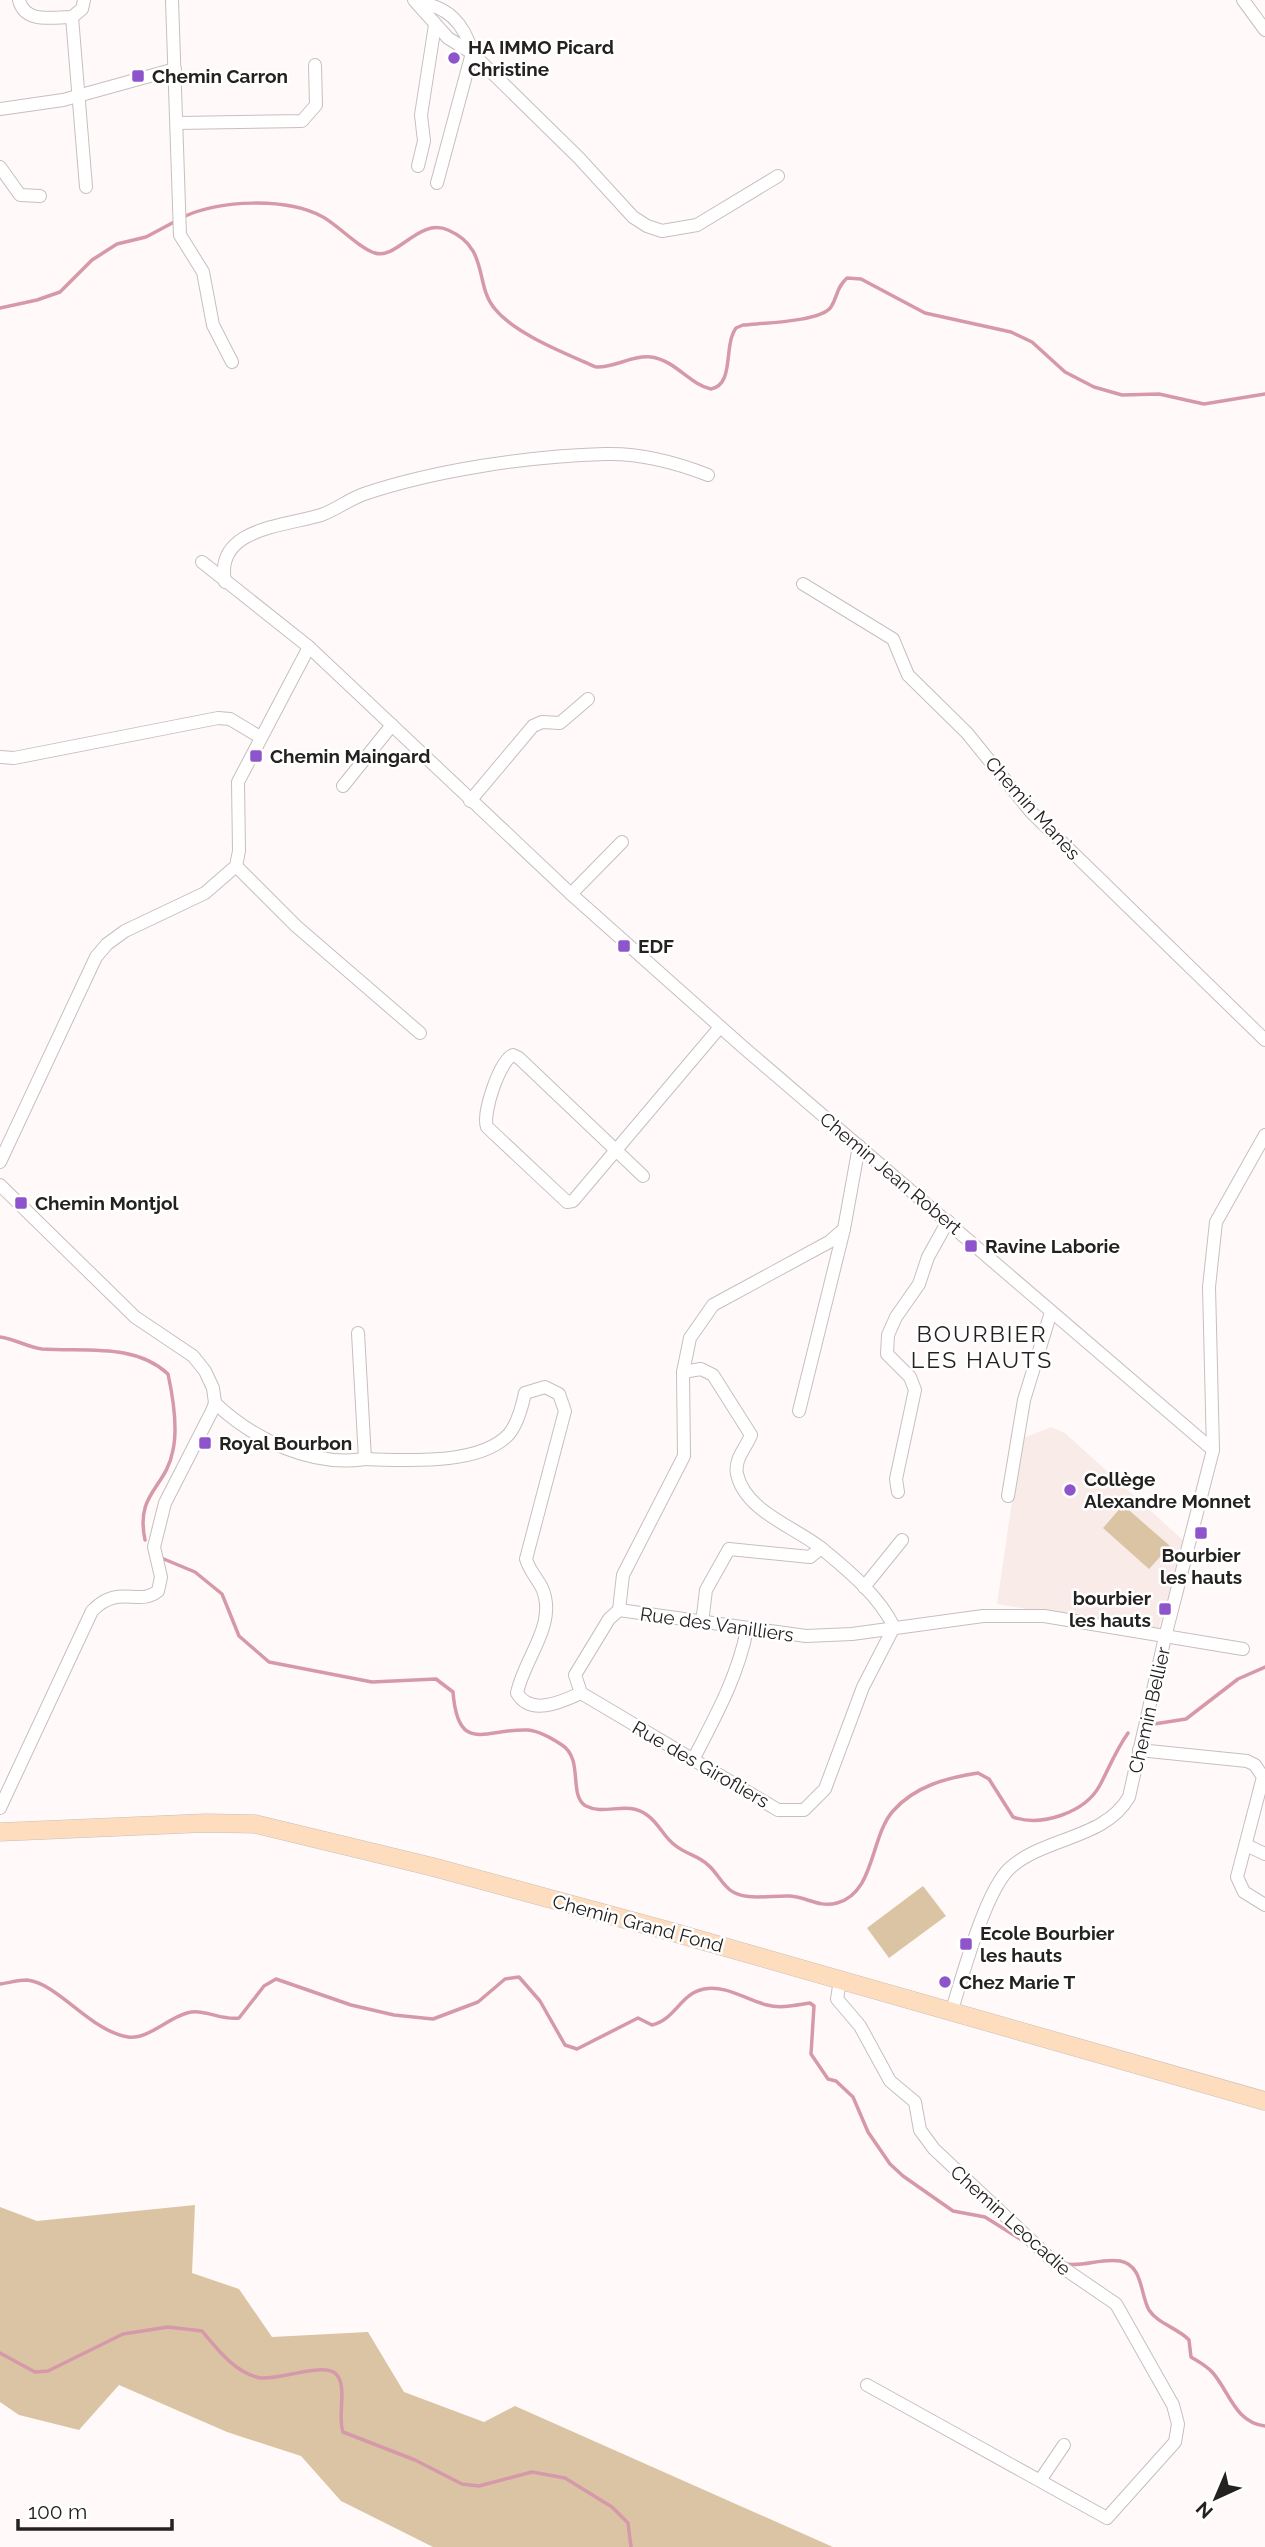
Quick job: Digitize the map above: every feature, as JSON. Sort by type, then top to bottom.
[{"type":"street","points":[[19,0],[23,11],[32,17],[72,17],[82,9],[85,0]]},
{"type":"street","points":[[172,0],[180,235],[204,272],[213,325],[232,362]]},
{"type":"street","points":[[1243,0],[1265,30]]},
{"type":"street","points":[[416,1],[435,25],[472,53],[579,158],[633,217],[662,230],[697,225],[778,176]]},
{"type":"street","points":[[416,1],[439,7],[454,17],[467,36],[472,53],[437,183]]},
{"type":"street","points":[[72,17],[86,187]]},
{"type":"street","points":[[418,166],[424,141],[421,115],[435,25]]},
{"type":"street","points":[[177,123],[302,121],[316,105],[315,65]]},
{"type":"street","points":[[0,109],[80,95],[175,69]]},
{"type":"street","points":[[0,167],[20,195],[40,196]]},
{"type":"street","points":[[225,583],[222,569],[226,556],[244,539],[281,522],[320,515],[360,495],[390,487],[514,460],[607,454],[656,458],[708,475]]},
{"type":"street","name":"Chemin Jean Robert","points":[[202,562],[225,583],[309,647],[470,801],[720,1027],[1213,1450]]},
{"type":"street","name":"Chemin Manès","points":[[803,584],[893,639],[902,664],[913,681],[967,733],[1031,812],[1235,1014],[1265,1040]]},
{"type":"street","points":[[0,1162],[96,957],[107,944],[125,931],[205,893],[236,866],[239,851],[238,782],[309,647]]},
{"type":"street","points":[[470,801],[533,726],[563,721],[588,699]]},
{"type":"street","points":[[0,757],[14,758],[218,718],[230,719],[260,737]]},
{"type":"street","points":[[343,786],[392,725]]},
{"type":"street","points":[[571,894],[622,842]]},
{"type":"street","points":[[236,866],[296,926],[420,1033]]},
{"type":"street","points":[[643,1176],[616,1149],[519,1058],[513,1055],[507,1057],[485,1112],[487,1127],[562,1199],[573,1201],[616,1149],[720,1027]]},
{"type":"street","name":"Chemin Bellier","points":[[951,2012],[989,1903],[1008,1870],[1107,1821],[1122,1810],[1129,1797],[1165,1637],[1213,1450],[1209,1287],[1213,1238],[1221,1209],[1265,1135]]},
{"type":"street","points":[[799,1411],[844,1229],[859,1146]]},
{"type":"street","points":[[0,1185],[135,1317],[193,1356],[205,1371],[215,1403],[262,1437],[304,1454],[324,1461],[423,1460],[470,1454],[496,1445],[515,1426],[525,1393],[545,1387],[559,1394],[565,1411],[526,1559],[541,1587],[546,1609],[543,1627],[517,1693],[521,1698],[537,1706],[555,1704],[581,1693],[575,1675],[609,1619],[620,1610]]},
{"type":"street","points":[[898,1492],[896,1479],[915,1390],[910,1377],[890,1360],[886,1345],[896,1317],[919,1284],[928,1257],[948,1221]]},
{"type":"street","name":"Rue des Vanilliers","points":[[844,1229],[830,1242],[713,1305],[690,1338],[683,1372],[684,1456],[623,1575],[620,1610],[747,1630],[817,1636],[994,1615],[1044,1615],[1243,1649]]},
{"type":"street","points":[[1008,1496],[1024,1400],[1051,1312]]},
{"type":"street","points":[[358,1333],[365,1459]]},
{"type":"street","points":[[683,1372],[701,1369],[713,1376],[751,1434],[736,1466],[741,1485],[749,1497],[760,1508],[821,1548],[864,1587],[888,1615],[894,1628]]},
{"type":"street","points":[[0,1808],[92,1612],[108,1598],[146,1597],[158,1591],[161,1577],[154,1547],[165,1503],[200,1440],[215,1403]]},
{"type":"street","points":[[864,1587],[902,1540]]},
{"type":"street","points":[[702,1623],[706,1590],[729,1549],[810,1557],[821,1548]]},
{"type":"street","name":"Rue des Girofliers","points":[[581,1693],[778,1810],[804,1810],[825,1789],[863,1687],[894,1628]]},
{"type":"street","points":[[694,1758],[728,1694],[740,1665],[747,1630]]},
{"type":"street","points":[[1139,1750],[1247,1761],[1255,1765],[1263,1777],[1237,1877],[1239,1884],[1252,1898],[1265,1905]]},
{"type":"street","name":"Chemin Grand Fond","points":[[0,1832],[206,1823],[255,1824],[445,1871],[1265,2101]]},
{"type":"street","points":[[1245,1845],[1265,1854]]},
{"type":"street","name":"Chemin Leocadie","points":[[839,1980],[837,1999],[860,2026],[890,2081],[915,2102],[920,2130],[934,2150],[1053,2261],[1082,2282],[1110,2297],[1122,2312],[1173,2405],[1178,2424],[1175,2442],[1107,2518],[1041,2479]]},
{"type":"street","points":[[867,2385],[1041,2479],[1064,2445]]},
{"type":"shaded area","name":"Collège Alexandre Monnet","points":[[1051,1427],[1065,1433],[1184,1541],[1158,1631],[997,1604],[1021,1439]]},
{"type":"shaded area","points":[[1123,1505],[1170,1546],[1149,1569],[1103,1528]]},
{"type":"shaded area","points":[[923,1886],[946,1916],[889,1958],[867,1928]]},
{"type":"shaded area","points":[[195,2205],[192,2273],[239,2289],[272,2337],[368,2332],[404,2392],[484,2422],[515,2406],[833,2547],[433,2547],[341,2501],[301,2456],[227,2432],[119,2385],[79,2430],[19,2415],[0,2402],[0,2207],[37,2221]]},
{"type":"waterway","points":[[183,217],[198,211],[234,204],[291,206],[323,217],[375,253],[392,251],[427,229],[448,230],[461,238],[476,257],[485,289],[495,309],[528,335],[596,367],[644,357],[660,359],[711,389],[723,380],[736,328],[804,319],[825,312],[831,307],[847,278],[861,279],[925,313],[1011,332],[1032,342],[1065,372],[1094,387],[1122,395],[1159,394],[1204,404],[1265,394]]},
{"type":"waterway","points":[[0,308],[60,292],[92,260],[117,244],[146,237],[176,221]]},
{"type":"waterway","name":"Ravine Laborie","points":[[0,1337],[42,1349],[125,1353],[155,1364],[168,1374],[174,1412],[173,1450],[164,1474],[144,1511],[145,1540]]},
{"type":"waterway","name":"Ravine Laborie","points":[[159,1557],[195,1572],[222,1594],[239,1636],[269,1662],[372,1682],[436,1679],[453,1692],[456,1712],[461,1725],[468,1732],[487,1734],[528,1730],[550,1738],[569,1751],[575,1768],[578,1794],[586,1806],[601,1810],[624,1808],[639,1811],[651,1818],[672,1843],[701,1859],[729,1890],[740,1895],[790,1896],[824,1904],[837,1903],[849,1897],[859,1888],[880,1835],[893,1811],[921,1789],[954,1778],[978,1773],[989,1779],[1013,1817],[1024,1820],[1049,1819],[1073,1810],[1093,1795],[1128,1733]]},
{"type":"waterway","name":"Ravine Laborie","points":[[1154,1724],[1186,1719],[1238,1679],[1265,1667]]},
{"type":"waterway","points":[[0,1984],[27,1980],[39,1983],[101,2026],[114,2033],[135,2037],[187,2013],[200,2012],[239,2018],[264,1986],[276,1979],[351,2005],[394,2015],[433,2019],[478,2002],[505,1979],[519,1977],[540,2001],[565,2045],[577,2049],[638,2018],[652,2025],[660,2022],[689,1996],[704,1989],[721,1989],[772,2006],[810,2003],[814,2006],[811,2054],[828,2079],[836,2081],[853,2097],[868,2132],[890,2164],[953,2211],[985,2217],[1025,2242]]},
{"type":"waterway","points":[[1065,2264],[1113,2260],[1133,2268],[1153,2315],[1189,2340],[1191,2357],[1213,2373],[1240,2413],[1265,2426]]},
{"type":"waterway","points":[[0,2353],[35,2372],[48,2371],[123,2334],[168,2327],[202,2331],[228,2360],[252,2376],[269,2378],[322,2370],[336,2374],[340,2379],[342,2394],[343,2432],[415,2460],[462,2484],[479,2486],[532,2472],[565,2478],[612,2507],[628,2523],[631,2547]]},
{"type":"place","name":"HA IMMO Picard Christine","points":[[454,58]]},
{"type":"place","name":"Chemin Carron","points":[[138,76]]},
{"type":"place","name":"Chemin Maingard","points":[[256,756]]},
{"type":"place","name":"EDF","points":[[624,946]]},
{"type":"place","name":"Chemin Montjol","points":[[21,1203]]},
{"type":"place","name":"Ravine Laborie","points":[[971,1246]]},
{"type":"place","name":"Royal Bourbon","points":[[205,1443]]},
{"type":"place","name":"Collège Alexandre Monnet","points":[[1070,1490]]},
{"type":"place","name":"Bourbier les hauts","points":[[1201,1533]]},
{"type":"place","name":"bourbier les hauts","points":[[1165,1609]]},
{"type":"place","name":"Ecole Bourbier les hauts","points":[[966,1944]]},
{"type":"place","name":"Chez Marie T","points":[[945,1982]]},
{"type":"district","name":"BOURBIER LES HAUTS","points":[[982,1346]]}]
